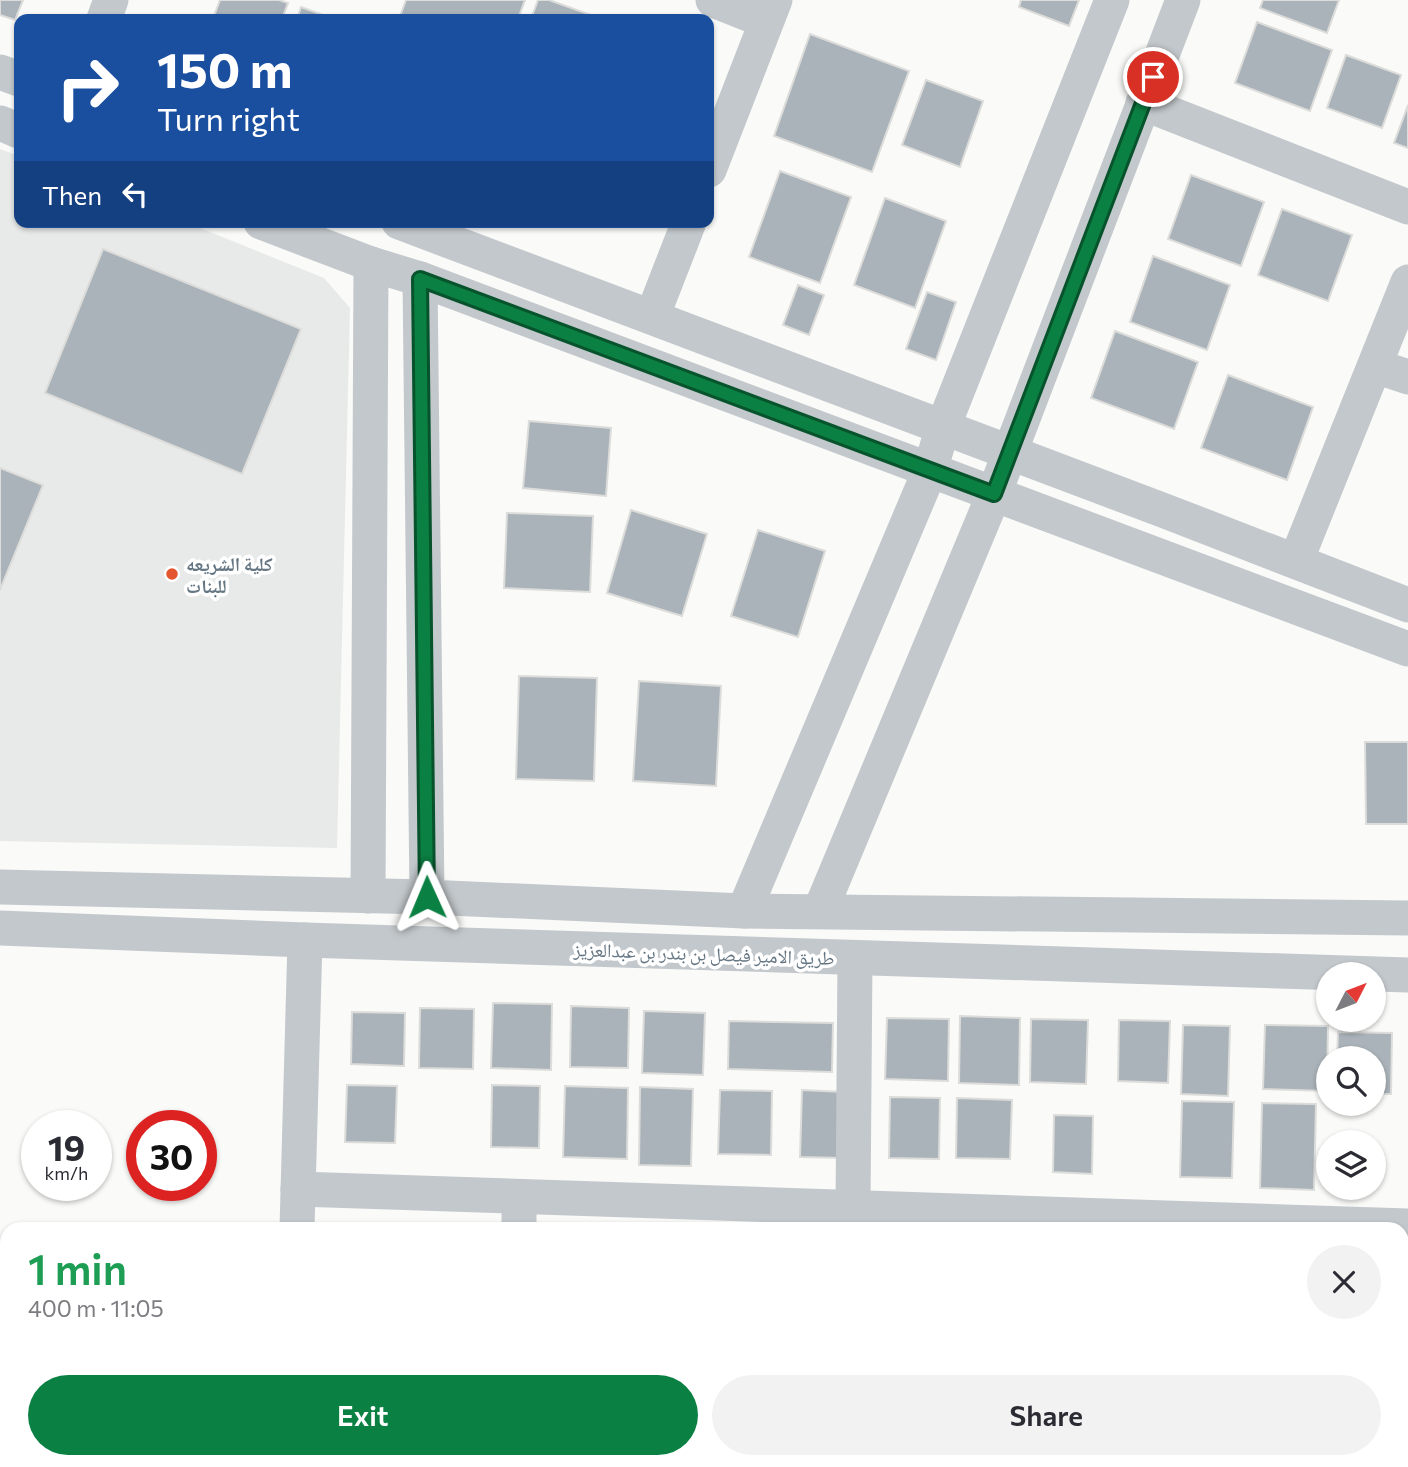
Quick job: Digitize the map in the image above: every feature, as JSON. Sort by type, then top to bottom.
[{"type":"street","points":[[713,0],[770,11],[714,157]]},
{"type":"street","points":[[744,911],[930,470],[943,427],[1112,0]]},
{"type":"street","points":[[820,911],[994,494],[1183,0]]},
{"type":"street","points":[[1143,103],[1408,207]]},
{"type":"street","points":[[277,228],[370,264],[420,279],[1408,649]]},
{"type":"street","points":[[415,228],[1408,605]]},
{"type":"street","points":[[652,317],[686,228]]},
{"type":"street","points":[[368,895],[370,264]]},
{"type":"street","points":[[420,279],[427,897]]},
{"type":"street","points":[[1297,561],[1408,282]]},
{"type":"street","points":[[1375,366],[1408,377]]},
{"type":"street","points":[[0,887],[368,895],[744,911],[1408,918]]},
{"type":"street","name":"طريق الامير فيصل بن بندر بن عبدالعزيز","points":[[0,928],[1408,975]]},
{"type":"street","points":[[297,1222],[305,940]]},
{"type":"street","points":[[853,1208],[855,958]]},
{"type":"street","points":[[298,1189],[519,1213],[853,1208],[976,1220],[1090,1222]]},
{"type":"shaded area","name":"كلية الشريعه للبنات","points":[[0,149],[14,154],[14,228],[200,228],[324,278],[350,308],[337,848],[0,841]]},
{"type":"building","points":[[0,0],[23,0],[17,14],[14,14],[14,20],[0,15]]},
{"type":"building","points":[[220,0],[279,0],[288,3],[284,14],[215,14]]},
{"type":"building","points":[[406,0],[525,0],[520,14],[401,14]]},
{"type":"building","points":[[538,0],[549,0],[588,14],[533,14]]},
{"type":"building","points":[[1021,0],[1079,0],[1069,26],[1019,7]]},
{"type":"building","points":[[1263,0],[1339,0],[1327,33],[1260,8]]},
{"type":"building","points":[[301,7],[320,14],[299,14]]},
{"type":"building","points":[[1257,22],[1332,50],[1310,111],[1235,83]]},
{"type":"building","points":[[810,34],[909,71],[872,172],[774,136]]},
{"type":"building","points":[[1346,55],[1401,75],[1382,128],[1327,108]]},
{"type":"building","points":[[926,80],[983,101],[960,167],[902,145]]},
{"type":"building","points":[[1408,105],[1408,148],[1394,143]]},
{"type":"building","points":[[780,171],[851,197],[820,283],[749,257]]},
{"type":"building","points":[[1191,175],[1264,202],[1241,266],[1168,239]]},
{"type":"building","points":[[885,198],[946,221],[915,308],[854,285]]},
{"type":"building","points":[[1282,209],[1352,235],[1328,301],[1258,275]]},
{"type":"building","points":[[103,249],[301,329],[242,474],[45,393]]},
{"type":"building","points":[[1153,256],[1230,285],[1207,350],[1130,322]]},
{"type":"building","points":[[798,285],[824,295],[809,335],[783,325]]},
{"type":"building","points":[[927,292],[956,302],[936,360],[906,349]]},
{"type":"building","points":[[1115,331],[1198,362],[1174,429],[1091,398]]},
{"type":"building","points":[[1228,375],[1313,407],[1287,480],[1201,448]]},
{"type":"building","points":[[529,421],[611,428],[606,496],[523,488]]},
{"type":"building","points":[[0,468],[43,485],[0,590]]},
{"type":"building","points":[[631,510],[707,534],[682,616],[607,593]]},
{"type":"building","points":[[507,513],[593,516],[590,592],[504,588]]},
{"type":"building","points":[[758,530],[825,551],[798,637],[731,616]]},
{"type":"building","points":[[519,676],[597,678],[594,781],[516,779]]},
{"type":"building","points":[[639,681],[721,686],[716,786],[633,781]]},
{"type":"building","points":[[1365,742],[1408,742],[1408,824],[1366,824]]},
{"type":"building","points":[[493,1003],[552,1004],[551,1070],[491,1068]]},
{"type":"building","points":[[571,1006],[629,1008],[628,1068],[570,1067]]},
{"type":"building","points":[[420,1008],[474,1009],[473,1069],[419,1068]]},
{"type":"building","points":[[644,1011],[705,1013],[703,1075],[642,1073]]},
{"type":"building","points":[[352,1012],[405,1013],[404,1066],[351,1064]]},
{"type":"building","points":[[960,1016],[1020,1018],[1019,1085],[959,1083]]},
{"type":"building","points":[[887,1018],[949,1019],[948,1081],[885,1079]]},
{"type":"building","points":[[1031,1019],[1088,1020],[1086,1084],[1030,1082]]},
{"type":"building","points":[[1119,1020],[1170,1021],[1168,1083],[1118,1081]]},
{"type":"building","points":[[729,1021],[833,1023],[832,1072],[728,1069]]},
{"type":"building","points":[[1183,1025],[1230,1026],[1228,1096],[1181,1094]]},
{"type":"building","points":[[1265,1025],[1316,1026],[1316,1032],[1328,1032],[1328,1046],[1316,1046],[1316,1091],[1263,1089]]},
{"type":"building","points":[[1338,1032],[1392,1033],[1391,1094],[1386,1094],[1386,1046],[1337,1046]]},
{"type":"building","points":[[347,1085],[397,1086],[395,1143],[345,1142]]},
{"type":"building","points":[[492,1085],[540,1086],[539,1148],[491,1147]]},
{"type":"building","points":[[565,1086],[628,1088],[627,1159],[563,1157]]},
{"type":"building","points":[[640,1087],[693,1089],[691,1166],[639,1165]]},
{"type":"building","points":[[720,1090],[772,1091],[771,1155],[718,1154]]},
{"type":"building","points":[[802,1090],[843,1092],[842,1158],[800,1157]]},
{"type":"building","points":[[890,1097],[940,1098],[939,1159],[889,1158]]},
{"type":"building","points":[[957,1098],[1012,1100],[1010,1159],[956,1158]]},
{"type":"building","points":[[1182,1101],[1234,1102],[1232,1178],[1180,1177]]},
{"type":"building","points":[[1262,1103],[1316,1104],[1314,1190],[1260,1188]]},
{"type":"building","points":[[1054,1115],[1093,1116],[1092,1174],[1053,1172]]},
{"type":"place","name":"كلية الشريعه للبنات","points":[[172,574]]},
{"type":"route","points":[[427,897],[420,279],[994,494],[1153,77]]}]
